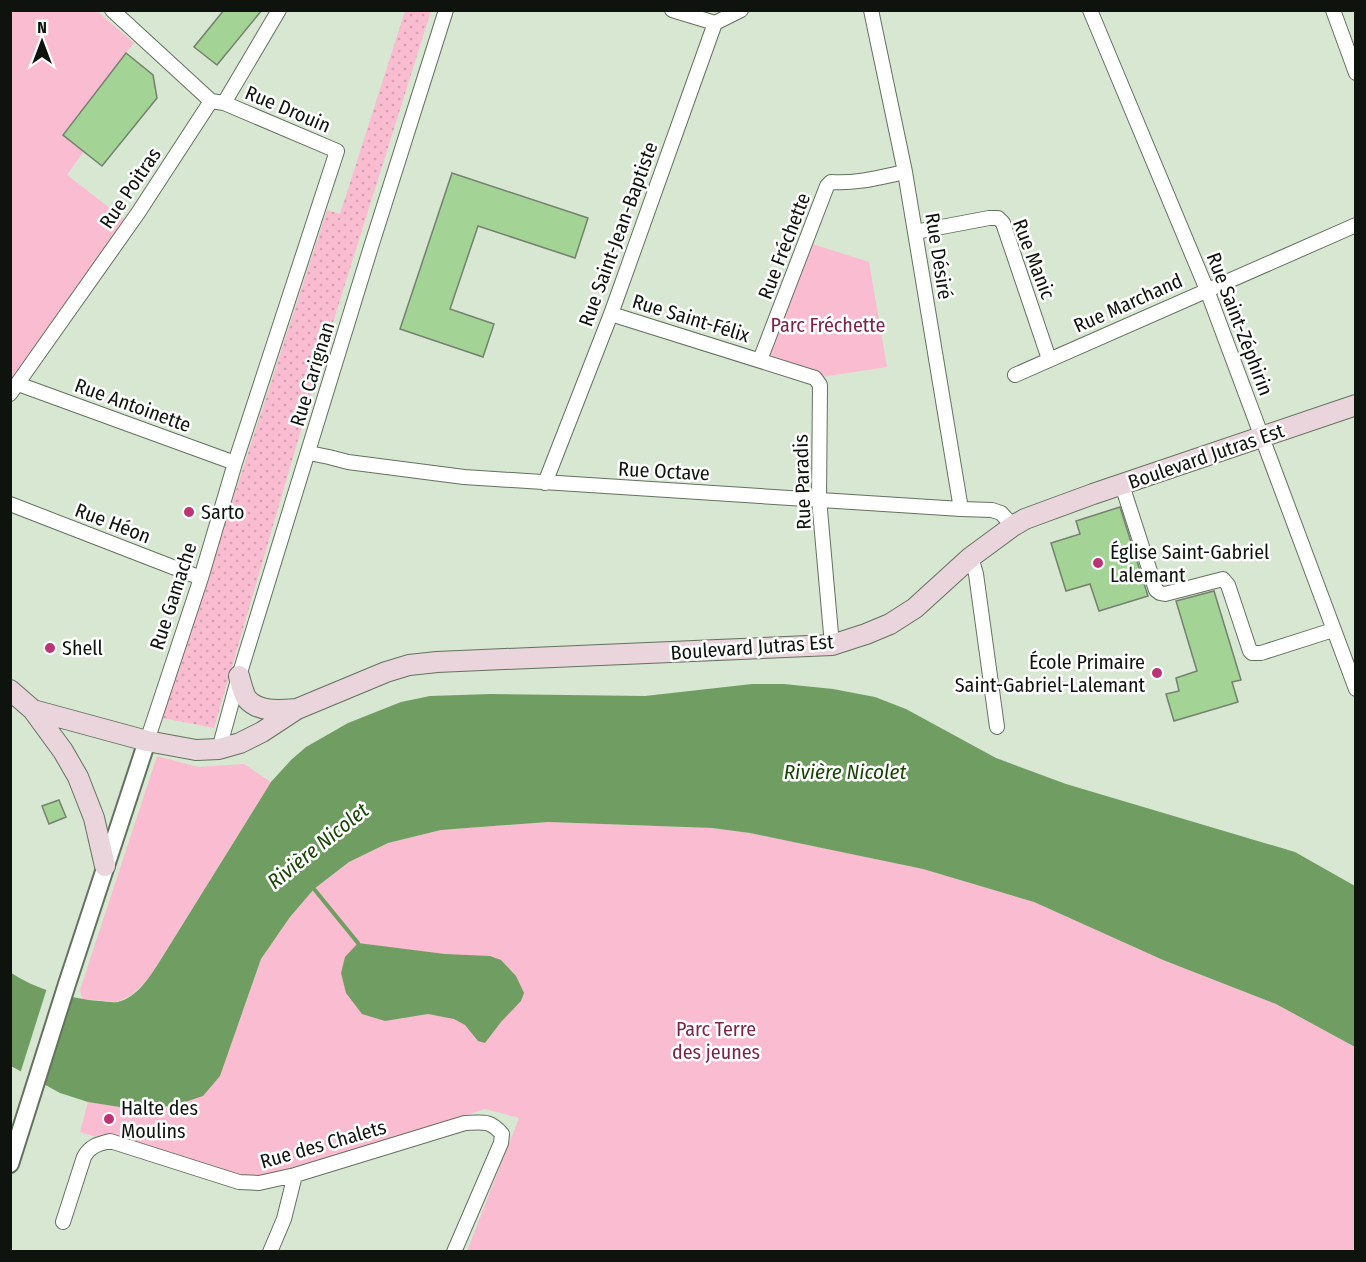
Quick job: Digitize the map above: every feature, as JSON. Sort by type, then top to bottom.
[{"type":"main road","name":"Boulevard Jutras Est","points":[[33,710],[147,741],[196,750],[219,749],[240,743],[262,732],[297,709],[386,672],[409,665],[832,645],[890,624],[915,608],[971,557],[1025,519],[1356,405]]},
{"type":"main road","points":[[239,676],[246,698],[260,708],[297,709]]},
{"type":"main road","points":[[10,690],[33,710],[63,751],[78,777],[94,818],[105,866]]},
{"type":"street","name":"Rue Drouin","points":[[112,10],[218,102],[337,150]]},
{"type":"street","name":"Rue Poitras","points":[[14,389],[218,102],[279,10]]},
{"type":"street","name":"Rue Carignan","points":[[219,749],[239,676],[446,10]]},
{"type":"street","points":[[672,10],[715,23],[741,10]]},
{"type":"street","name":"Rue Désiré","points":[[871,10],[905,172],[961,509]]},
{"type":"street","name":"Rue Saint-Zéphirin","points":[[1090,10],[1207,290],[1356,689]]},
{"type":"street","points":[[1333,10],[1356,72]]},
{"type":"street","name":"Rue Saint-Jean-Baptiste","points":[[545,483],[610,314],[715,23]]},
{"type":"street","name":"Rue Gamache","points":[[10,1164],[105,866],[201,578],[235,463],[337,150]]},
{"type":"street","name":"Rue Fréchette","points":[[760,360],[827,186],[831,182],[856,182],[905,172]]},
{"type":"street","name":"Rue Manic","points":[[915,232],[998,218],[1003,223],[1049,359]]},
{"type":"street","name":"Rue Marchand","points":[[1015,375],[1356,225]]},
{"type":"street","name":"Rue Saint-Félix","points":[[610,314],[760,360]]},
{"type":"street","name":"Rue Paradis","points":[[760,360],[815,378],[820,385],[819,499],[832,645]]},
{"type":"street","name":"Rue Antoinette","points":[[14,389],[235,463]]},
{"type":"street","name":"Rue Octave","points":[[309,453],[348,462],[464,477],[992,510],[1001,513],[1013,526]]},
{"type":"street","points":[[1122,485],[1156,590],[1160,593],[1165,594],[1223,579],[1228,585],[1250,651],[1257,654],[1333,630]]},
{"type":"street","name":"Rue Héon","points":[[10,504],[201,578]]},
{"type":"street","points":[[971,557],[976,574],[997,727]]},
{"type":"street","name":"Rue des Chalets","points":[[63,1222],[84,1157],[88,1149],[97,1144],[110,1141],[239,1182],[259,1183],[295,1175],[465,1123],[481,1122],[494,1126],[502,1134],[501,1143],[454,1251]]},
{"type":"street","points":[[270,1251],[284,1219],[295,1175]]},
{"type":"green space","points":[[11,11],[97,11],[134,43],[63,134],[84,151],[67,175],[124,219],[11,384]]},
{"type":"green space","points":[[405,11],[431,11],[324,351],[214,728],[162,718],[327,210],[340,214]]},
{"type":"green space","name":"Parc Fréchette","points":[[806,242],[869,262],[887,367],[815,378],[760,360]]},
{"type":"green space","points":[[157,756],[198,767],[244,764],[271,782],[149,978],[133,994],[117,1002],[82,999],[80,990]]},
{"type":"green space","name":"Parc Terre des jeunes","points":[[548,822],[712,828],[750,833],[923,869],[1034,902],[1163,960],[1276,1004],[1355,1047],[1355,1251],[467,1251],[519,1118],[485,1109],[295,1169],[257,1188],[80,1132],[88,1102],[132,1109],[173,1106],[243,1011],[261,959],[290,917],[314,889],[349,862],[388,843],[441,830]]},
{"type":"water","name":"Rivière Nicolet","points":[[752,684],[784,684],[833,689],[875,697],[906,709],[996,758],[1066,784],[1295,852],[1355,886],[1355,1047],[1276,1004],[1163,960],[1034,902],[923,869],[750,833],[712,828],[548,822],[441,830],[388,843],[349,862],[314,889],[290,917],[261,959],[220,1076],[203,1096],[173,1106],[132,1109],[88,1102],[60,1093],[11,1066],[10,972],[31,984],[76,998],[116,1002],[126,999],[139,990],[154,970],[271,782],[306,747],[348,723],[401,702],[430,696],[491,694],[645,696]]},
{"type":"water","points":[[358,943],[445,954],[490,956],[501,960],[516,976],[524,993],[521,1001],[485,1043],[478,1041],[465,1025],[454,1019],[428,1014],[385,1021],[362,1014],[346,993],[341,973],[345,957]]},
{"type":"pier","points":[[47,988],[72,993],[42,1086],[20,1074]]},
{"type":"building","points":[[224,10],[262,10],[217,65],[194,47]]},
{"type":"building","points":[[126,53],[153,75],[157,98],[102,166],[63,135]]},
{"type":"building","points":[[452,173],[588,218],[575,258],[478,226],[450,309],[494,324],[483,357],[400,329]]},
{"type":"building","name":"Église Saint-Gabriel Lalemant","points":[[1120,507],[1148,596],[1099,611],[1090,584],[1066,591],[1051,543],[1080,534],[1076,521]]},
{"type":"building","points":[[1214,591],[1241,680],[1232,682],[1238,702],[1174,721],[1166,694],[1179,691],[1176,678],[1197,671],[1176,601]]},
{"type":"building","points":[[59,800],[66,817],[49,824],[42,806]]},
{"type":"waterway","points":[[314,889],[358,943]]},
{"type":"place","name":"Sarto","points":[[189,512]]},
{"type":"place","name":"Église Saint-Gabriel Lalemant","points":[[1098,563]]},
{"type":"place","name":"Shell","points":[[50,648]]},
{"type":"place","name":"École Primaire Saint-Gabriel-Lalemant","points":[[1157,673]]},
{"type":"place","name":"Halte des Moulins","points":[[109,1119]]}]
